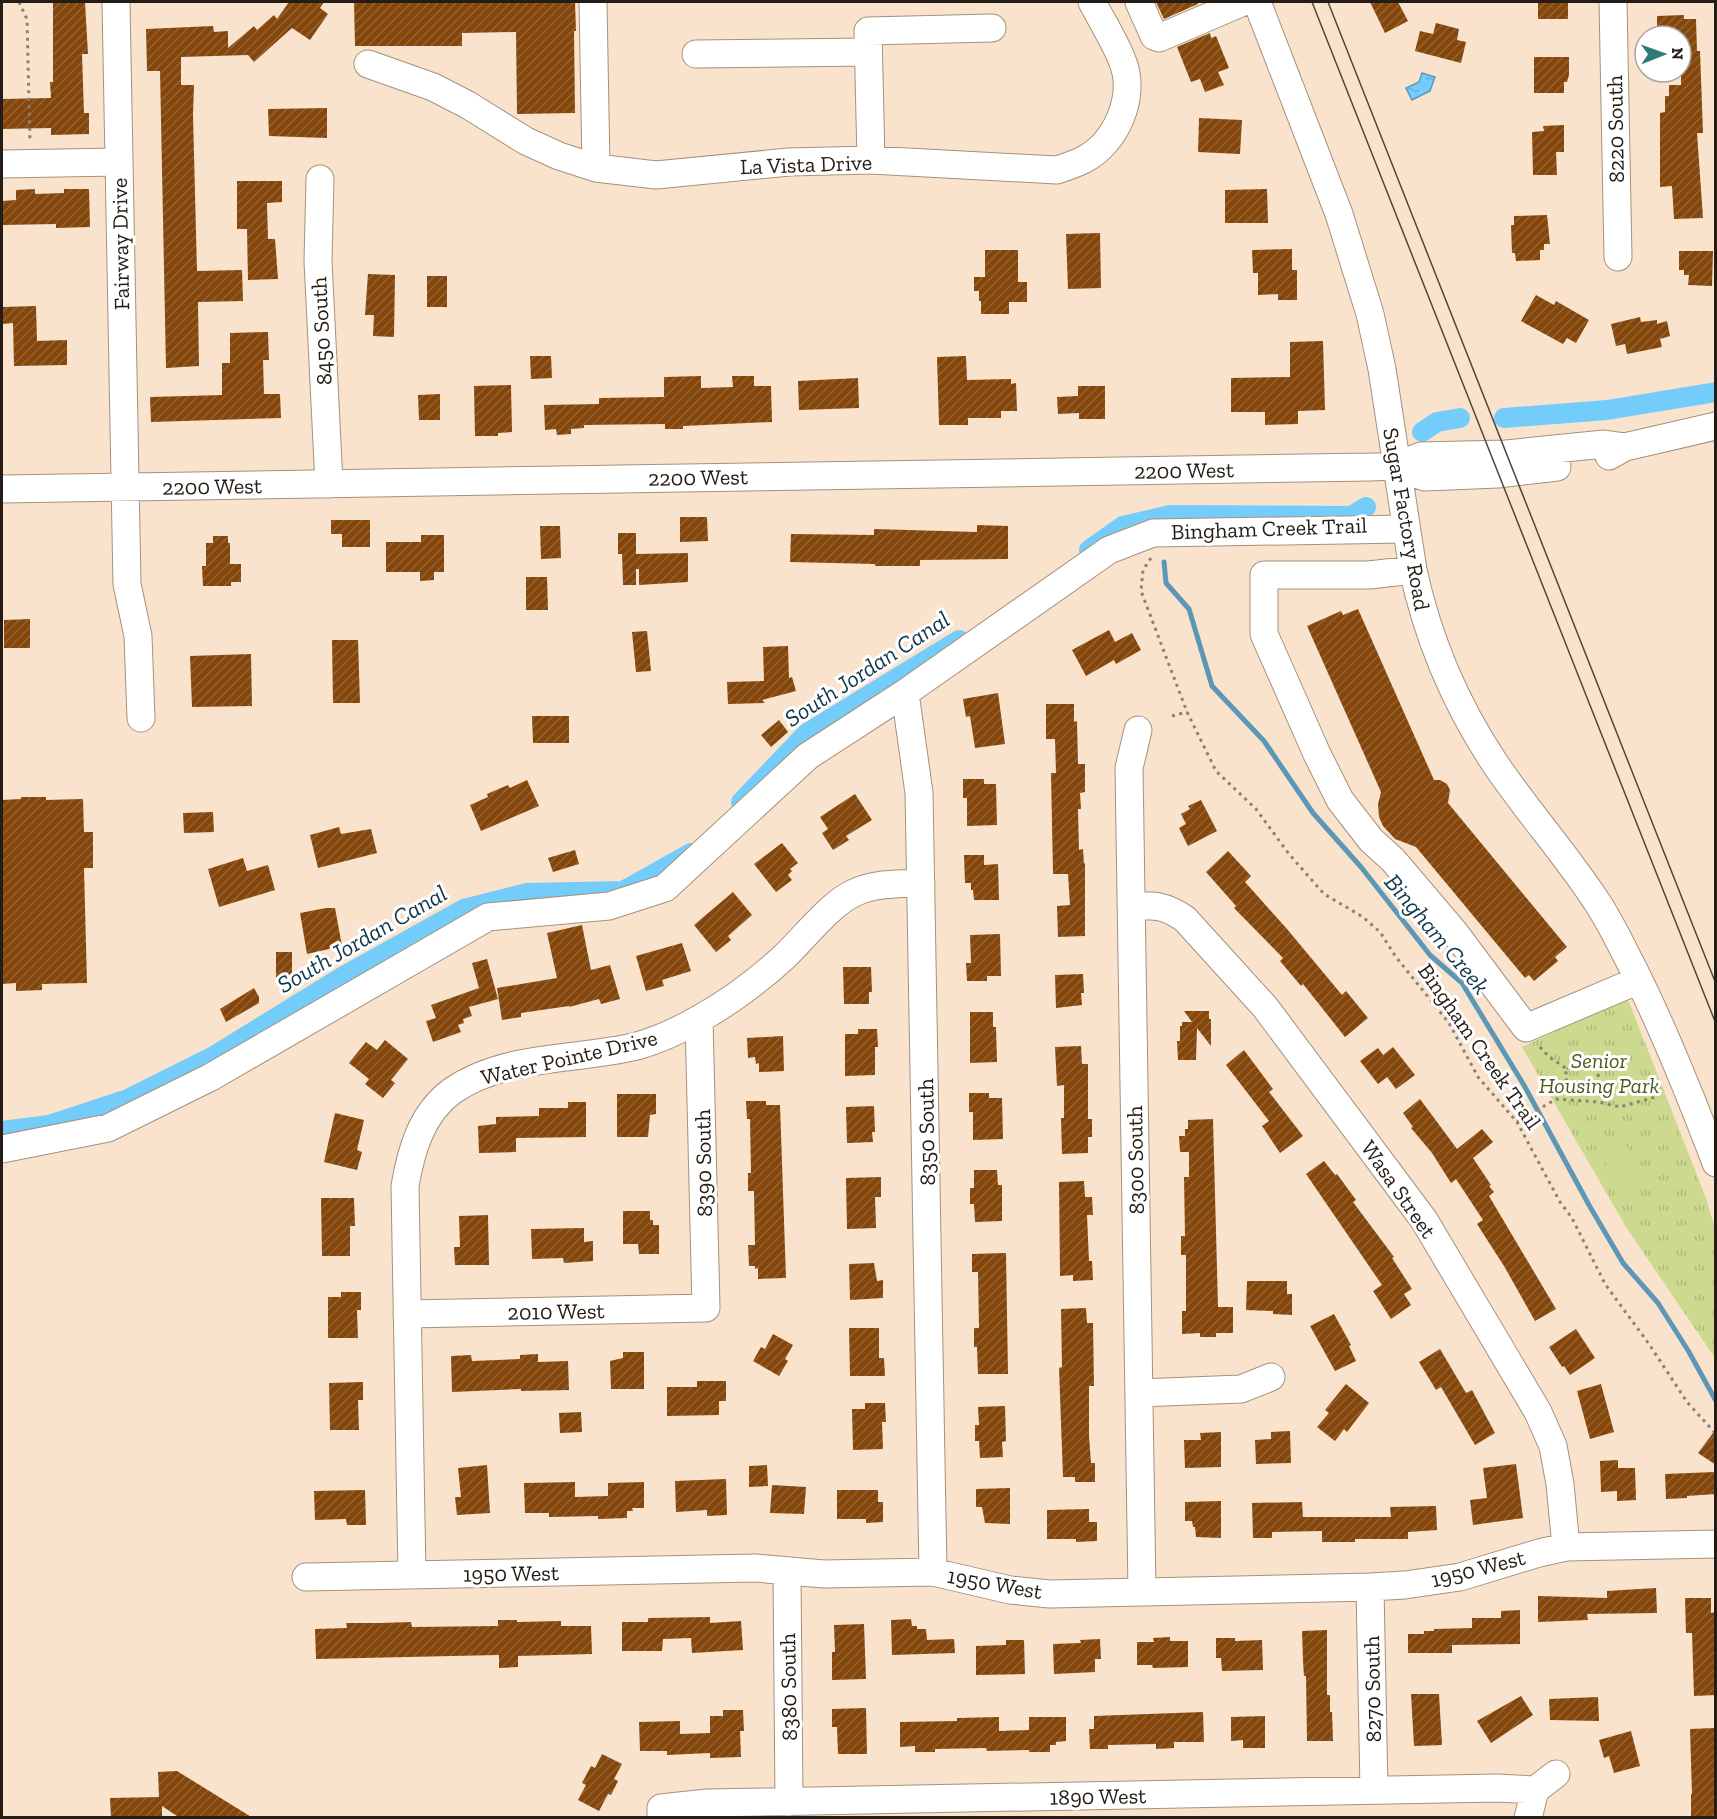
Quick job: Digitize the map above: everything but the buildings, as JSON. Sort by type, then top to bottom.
[{"type":"street","name":"Fairway Drive","points":[[116,2],[127,584],[138,636],[141,717]]},
{"type":"street","points":[[593,2],[596,168]]},
{"type":"street","name":"La Vista Drive","points":[[368,64],[433,87],[468,105],[526,141],[559,156],[596,168],[657,175],[789,162],[871,160],[1057,170],[1085,159],[1107,141],[1125,107],[1126,83],[1123,62],[1092,2]]},
{"type":"street","points":[[1139,2],[1154,36],[1159,38],[1243,2]]},
{"type":"street","name":"Sugar Factory Road","points":[[1257,2],[1332,195],[1355,262],[1377,341],[1405,529],[1419,597],[1435,648],[1469,721],[1507,781],[1598,903],[1639,980],[1687,1086],[1716,1163]]},
{"type":"street","name":"8220 South","points":[[1613,2],[1618,257]]},
{"type":"street","points":[[696,54],[868,41],[993,28]]},
{"type":"street","points":[[868,41],[871,160]]},
{"type":"street","points":[[2,164],[118,162]]},
{"type":"street","name":"8450 South","points":[[320,179],[318,261],[329,484]]},
{"type":"street","name":"2200 West","points":[[2,489],[1395,466],[1424,477],[1514,472],[1607,457],[1624,447],[1716,426]]},
{"type":"street","points":[[2,1149],[108,1128],[211,1077],[488,917],[609,906],[665,888],[808,756],[905,693],[1109,550],[1153,533],[1405,529]]},
{"type":"street","points":[[1413,570],[1369,575],[1264,575],[1264,634],[1340,800],[1371,840],[1393,860],[1455,933],[1526,1028],[1639,980]]},
{"type":"street","name":"8350 South","points":[[905,693],[919,793],[933,1572]]},
{"type":"street","name":"8300 South","points":[[1138,730],[1129,768],[1142,1592]]},
{"type":"street","name":"Water Pointe Drive","points":[[412,1575],[405,1186],[410,1157],[419,1132],[434,1109],[451,1092],[473,1079],[497,1070],[636,1046],[660,1038],[699,1019],[759,978],[852,893],[871,886],[921,883]]},
{"type":"street","name":"Wasa Street","points":[[1131,906],[1154,905],[1170,909],[1185,919],[1265,1007],[1424,1220],[1538,1412],[1553,1446],[1560,1484],[1566,1547]]},
{"type":"street","name":"8390 South","points":[[699,1019],[706,1308]]},
{"type":"street","name":"2010 West","points":[[407,1314],[706,1308]]},
{"type":"street","points":[[1139,1393],[1241,1389],[1271,1377]]},
{"type":"street","name":"1950 West","points":[[306,1577],[755,1568],[824,1574],[933,1572],[1028,1593],[1370,1587],[1460,1578],[1539,1553],[1566,1547],[1716,1544]]},
{"type":"street","name":"8380 South","points":[[787,1572],[789,1802]]},
{"type":"street","name":"8270 South","points":[[1370,1587],[1374,1791]]},
{"type":"street","name":"1890 West","points":[[661,1813],[707,1803],[1497,1788],[1546,1782],[1528,1818]]},
{"type":"path","points":[[19,2],[27,19],[30,163]]},
{"type":"path","name":"Bingham Creek Trail","points":[[1153,556],[1143,570],[1141,591],[1187,712],[1216,771],[1256,809],[1324,894],[1363,917],[1380,932],[1396,957],[1449,1023],[1478,1077],[1517,1122],[1560,1202],[1572,1218],[1605,1284],[1649,1344],[1687,1402],[1716,1434]]},
{"type":"path","points":[[1172,716],[1187,712]]},
{"type":"path","points":[[1530,1026],[1548,1056],[1567,1069]]},
{"type":"path","points":[[1582,1059],[1595,1064],[1599,1078],[1594,1090],[1582,1095],[1570,1090],[1564,1076],[1567,1069],[1570,1064],[1582,1059]]},
{"type":"path","points":[[1517,1122],[1553,1101],[1565,1099],[1623,1106],[1659,1096]]},
{"type":"path","points":[[1622,1100],[1623,1106]]},
{"type":"green space","name":"Senior Housing Park","points":[[1627,997],[1706,1198],[1715,1229],[1715,1358],[1626,1227],[1522,1047]]},
{"type":"green space","points":[[1619,1133],[1645,1180],[1622,1193],[1596,1145]]},
{"type":"water","points":[[1422,73],[1435,77],[1430,91],[1412,100],[1406,88],[1419,82]]},
{"type":"waterway","name":"South Jordan Canal","points":[[1504,418],[1607,410],[1716,392]]},
{"type":"waterway","name":"South Jordan Canal","points":[[1422,432],[1437,422],[1460,418]]},
{"type":"waterway","name":"South Jordan Canal","points":[[1089,550],[1123,526],[1170,515],[1352,516],[1366,507]]},
{"type":"waterway","name":"Bingham Creek","points":[[1164,562],[1166,583],[1189,609],[1212,686],[1264,741],[1313,813],[1361,867],[1430,955],[1462,983],[1525,1087],[1623,1263],[1658,1303],[1716,1401]]},
{"type":"waterway","name":"South Jordan Canal","points":[[741,802],[807,733],[959,640]]},
{"type":"waterway","name":"South Jordan Canal","points":[[2,1131],[49,1125],[128,1099],[212,1057],[342,977],[464,909],[527,893],[623,891],[691,853]]},
{"type":"tram line","points":[[1312,2],[1716,1024]]},
{"type":"tram line","points":[[1328,2],[1716,984]]}]
